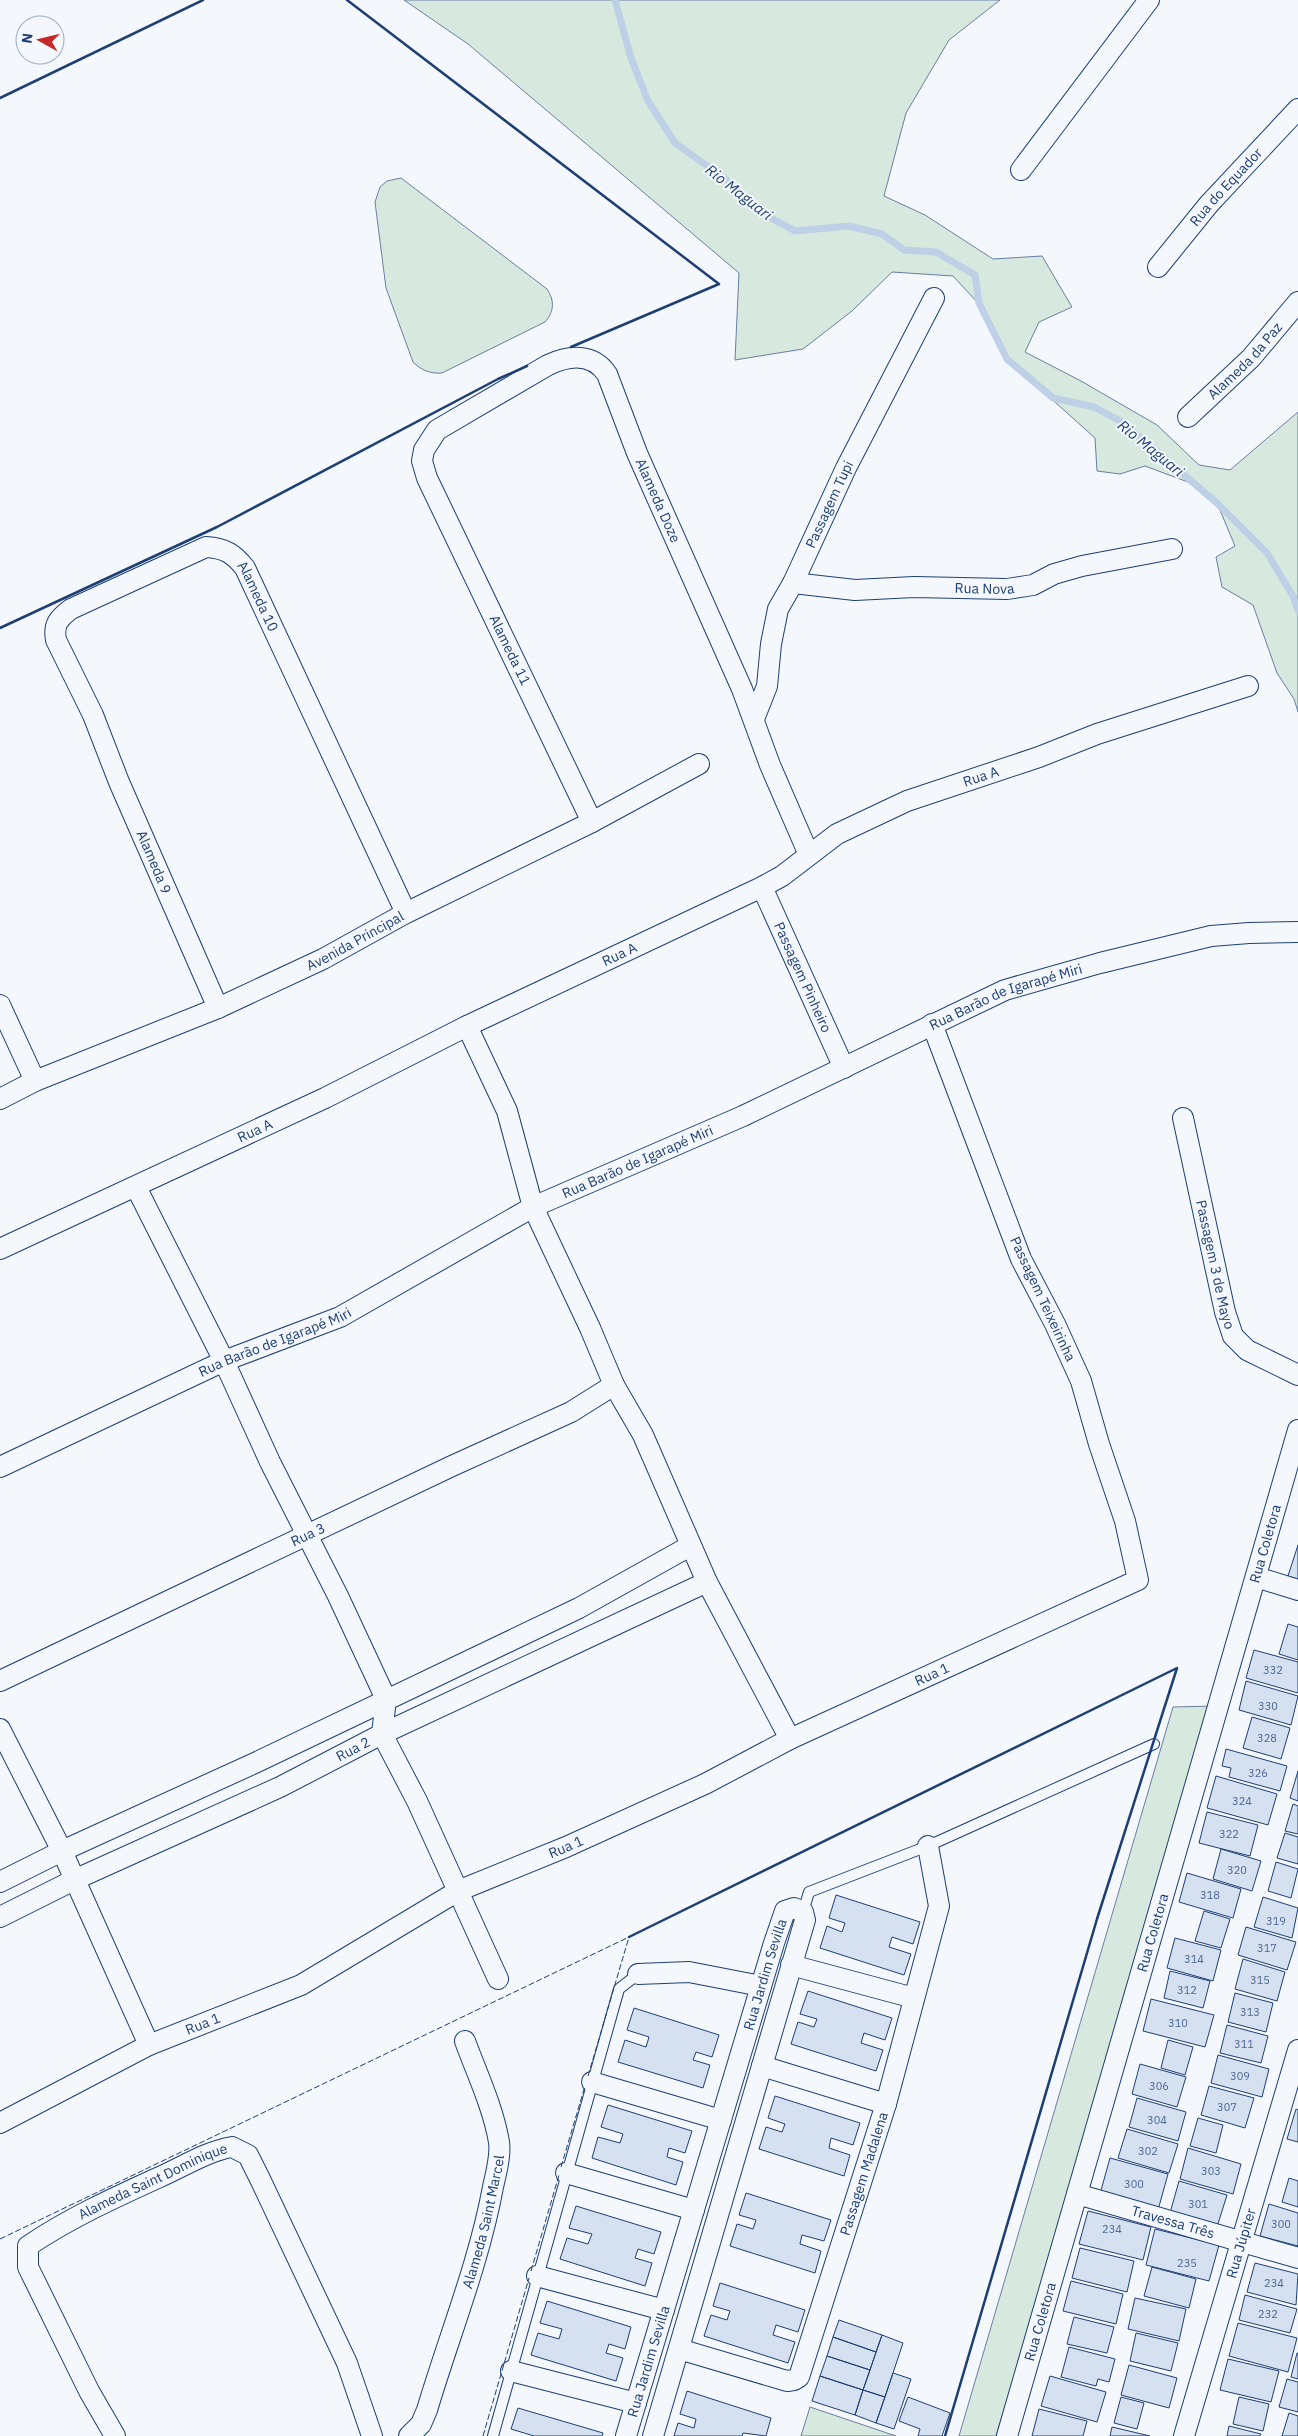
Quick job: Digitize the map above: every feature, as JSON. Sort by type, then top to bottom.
[{"type":"street","points":[[1021,170],[1149,0]]},
{"type":"street","name":"Rua do Equador","points":[[1158,267],[1204,210],[1298,109]]},
{"type":"street","name":"Passagem Tupi","points":[[754,719],[767,686],[772,637],[778,609],[793,583],[846,468],[934,298]]},
{"type":"street","name":"Alameda da Paz","points":[[1188,417],[1251,358],[1298,302]]},
{"type":"street","name":"Alameda Doze","points":[[427,478],[422,461],[424,450],[438,430],[560,359],[574,356],[588,359],[601,365],[607,374],[637,453],[754,719],[770,765],[809,855]]},
{"type":"street","name":"Alameda 11","points":[[427,478],[592,822]]},
{"type":"street","name":"Alameda 10","points":[[93,715],[56,640],[54,631],[57,621],[71,609],[206,547],[220,548],[237,557],[246,568],[406,913]]},
{"type":"street","name":"Rua Nova","points":[[793,583],[855,590],[914,587],[1006,589],[1033,585],[1054,574],[1082,566],[1172,549]]},
{"type":"street","name":"Rua A","points":[[0,1249],[325,1098],[467,1026],[762,887],[782,876],[837,834],[907,801],[1040,757],[1097,734],[1248,686]]},
{"type":"street","name":"Alameda 9","points":[[93,715],[123,791],[218,1008]]},
{"type":"street","name":"Avenida Principal","points":[[0,1099],[35,1081],[218,1008],[323,959],[406,913],[592,822],[699,764]]},
{"type":"street","name":"Passagem Pinheiro","points":[[762,887],[844,1068]]},
{"type":"street","name":"Rua Barão de Igarapé Miri","points":[[0,1467],[224,1361],[340,1317],[533,1207],[742,1116],[1005,990],[1100,963],[1211,936],[1249,932],[1298,932]]},
{"type":"street","points":[[0,1005],[35,1081]]},
{"type":"street","name":"Passagem Teixeirinha","points":[[932,1024],[1021,1259],[1055,1324],[1081,1381],[1099,1444],[1125,1521],[1138,1580]]},
{"type":"street","points":[[467,1026],[507,1112],[533,1207],[590,1328],[614,1385],[643,1435],[707,1582],[790,1739]]},
{"type":"street","name":"Passagem 3 de Mayo","points":[[1183,1118],[1225,1312],[1233,1336],[1247,1350],[1298,1375]]},
{"type":"street","points":[[136,1187],[224,1361],[306,1536],[338,1596],[386,1699],[382,1734],[418,1801],[498,1979]]},
{"type":"street","name":"Rua 3","points":[[0,1681],[571,1412],[614,1385]]},
{"type":"street","name":"Rua Coletora","points":[[1008,2436],[1298,1430]]},
{"type":"street","points":[[0,1882],[62,1851],[256,1762],[579,1608],[690,1546]]},
{"type":"street","points":[[1256,1577],[1298,1590]]},
{"type":"street","name":"Rua 1","points":[[0,2123],[149,2045],[301,1985],[458,1891],[566,1847],[705,1784],[790,1739],[1138,1580]]},
{"type":"street","name":"Rua 2","points":[[0,1917],[74,1880],[280,1787],[382,1734],[707,1582]]},
{"type":"street","points":[[0,1729],[62,1851],[149,2045]]},
{"type":"street","name":"Passagem Madalena","points":[[679,2350],[787,2381],[798,2377],[886,2104],[939,1906],[928,1846]]},
{"type":"street","name":"Rua Jardim Sevilla","points":[[626,2436],[783,1914],[789,1909],[803,1912],[805,1920],[653,2436]]},
{"type":"street","points":[[791,1965],[914,1998]]},
{"type":"street","points":[[638,1974],[689,1972],[758,1995],[778,2010]]},
{"type":"street","name":"Alameda Saint Marcel","points":[[409,2436],[421,2424],[427,2410],[469,2282],[490,2202],[499,2143],[486,2094],[464,2041]]},
{"type":"street","name":"Rua Júpiter","points":[[1184,2436],[1298,2050]]},
{"type":"street","points":[[762,2066],[886,2104]]},
{"type":"street","points":[[592,2082],[721,2120]]},
{"type":"street","name":"Alameda Saint Dominique","points":[[115,2436],[89,2391],[28,2267],[28,2246],[78,2216],[117,2197],[204,2156],[232,2147],[248,2155],[260,2179],[346,2363],[372,2436]]},
{"type":"street","points":[[566,2173],[694,2210]]},
{"type":"street","name":"Travessa Três","points":[[1077,2194],[1298,2258]]},
{"type":"street","points":[[537,2276],[664,2310]]},
{"type":"street","points":[[511,2371],[636,2403]]},
{"type":"lane","points":[[803,1912],[809,1892],[928,1846],[1154,1744]]},
{"type":"lane","points":[[493,2436],[566,2173],[620,1989],[638,1974]]},
{"type":"shaded area","points":[[404,0],[1000,0],[949,40],[906,113],[884,196],[925,215],[993,259],[1042,256],[1072,307],[1039,322],[1025,352],[1081,381],[1157,425],[1199,465],[1230,470],[1298,412],[1298,712],[1294,699],[1277,673],[1253,605],[1222,587],[1216,557],[1235,546],[1217,503],[1196,485],[1145,466],[1120,474],[1097,471],[1095,438],[1007,359],[979,304],[953,276],[892,272],[852,311],[803,349],[735,360],[739,273],[468,44]]},
{"type":"shaded area","points":[[401,178],[547,289],[552,302],[552,310],[545,322],[442,373],[426,371],[413,362],[386,288],[375,202],[380,187],[387,181]]},
{"type":"shaded area","points":[[1215,1706],[996,2436],[959,2436],[1173,1707]]},
{"type":"shaded area","points":[[810,2407],[896,2436],[801,2436]]},
{"type":"building","points":[[1298,1545],[1298,1579],[1288,1576]]},
{"type":"building","points":[[1288,1624],[1298,1627],[1298,1660],[1279,1654]]},
{"type":"building","points":[[1254,1650],[1298,1662],[1298,1693],[1246,1678]]},
{"type":"building","points":[[1246,1681],[1298,1696],[1291,1725],[1239,1710]]},
{"type":"building","points":[[1252,1717],[1290,1728],[1281,1759],[1243,1748]]},
{"type":"building","points":[[1226,1749],[1287,1766],[1280,1791],[1229,1777],[1231,1768],[1222,1766]]},
{"type":"building","points":[[1298,1771],[1298,1801],[1290,1798]]},
{"type":"building","points":[[1216,1776],[1277,1794],[1268,1825],[1207,1808]]},
{"type":"building","points":[[1293,1804],[1298,1806],[1298,1834],[1285,1831]]},
{"type":"building","points":[[1207,1812],[1258,1825],[1250,1856],[1199,1843]]},
{"type":"building","points":[[1285,1833],[1298,1837],[1298,1864],[1277,1858]]},
{"type":"building","points":[[1221,1849],[1261,1861],[1252,1891],[1213,1879]]},
{"type":"building","points":[[1276,1862],[1298,1869],[1291,1898],[1268,1891]]},
{"type":"building","points":[[1187,1873],[1241,1889],[1233,1918],[1179,1902]]},
{"type":"building","points":[[836,1895],[920,1922],[913,1944],[892,1937],[889,1947],[911,1954],[904,1975],[820,1948],[827,1926],[842,1932],[845,1923],[829,1918]]},
{"type":"building","points":[[1263,1897],[1298,1908],[1292,1938],[1254,1927]]},
{"type":"building","points":[[1204,1911],[1230,1919],[1221,1948],[1195,1941]]},
{"type":"building","points":[[1246,1927],[1296,1942],[1287,1970],[1238,1955]]},
{"type":"building","points":[[1175,1938],[1221,1950],[1213,1981],[1167,1968]]},
{"type":"building","points":[[1243,1959],[1285,1972],[1277,2001],[1235,1989]]},
{"type":"building","points":[[1170,1971],[1210,1981],[1203,2008],[1164,1998]]},
{"type":"building","points":[[808,1991],[892,2018],[885,2040],[864,2033],[861,2043],[883,2050],[876,2071],[791,2044],[798,2022],[814,2027],[817,2019],[800,2014]]},
{"type":"building","points":[[1235,1993],[1273,2003],[1266,2032],[1228,2022]]},
{"type":"building","points":[[1151,1999],[1214,2015],[1205,2047],[1143,2031]]},
{"type":"building","points":[[634,2008],[719,2035],[712,2057],[696,2052],[693,2060],[710,2065],[703,2088],[618,2062],[625,2040],[646,2047],[649,2037],[627,2030]]},
{"type":"building","points":[[1227,2025],[1268,2036],[1261,2063],[1220,2053]]},
{"type":"building","points":[[1168,2040],[1193,2047],[1185,2075],[1161,2068]]},
{"type":"building","points":[[1218,2055],[1269,2069],[1262,2097],[1211,2083]]},
{"type":"building","points":[[1140,2064],[1186,2077],[1177,2107],[1132,2094]]},
{"type":"building","points":[[1209,2086],[1254,2098],[1245,2128],[1201,2115]]},
{"type":"building","points":[[775,2096],[860,2123],[853,2145],[831,2138],[829,2148],[850,2155],[844,2176],[759,2149],[766,2127],[782,2132],[785,2124],[768,2118]]},
{"type":"building","points":[[1137,2098],[1186,2112],[1178,2141],[1129,2127]]},
{"type":"building","points":[[608,2105],[692,2131],[685,2153],[669,2148],[667,2157],[683,2162],[676,2185],[592,2158],[598,2137],[620,2143],[623,2134],[601,2127]]},
{"type":"building","points":[[1296,2109],[1298,2110],[1298,2142],[1287,2139]]},
{"type":"building","points":[[1198,2118],[1223,2125],[1216,2153],[1190,2146]]},
{"type":"building","points":[[1127,2129],[1178,2144],[1169,2173],[1118,2158]]},
{"type":"building","points":[[1188,2148],[1241,2164],[1233,2194],[1180,2179]]},
{"type":"building","points":[[1110,2158],[1168,2174],[1158,2210],[1100,2194]]},
{"type":"building","points":[[1289,2178],[1298,2181],[1298,2207],[1282,2202]]},
{"type":"building","points":[[1179,2181],[1227,2195],[1217,2227],[1170,2213]]},
{"type":"building","points":[[746,2193],[831,2220],[824,2241],[802,2235],[800,2244],[821,2251],[815,2273],[730,2246],[737,2224],[753,2229],[756,2220],[739,2215]]},
{"type":"building","points":[[1269,2204],[1298,2213],[1298,2246],[1260,2236]]},
{"type":"building","points":[[576,2206],[661,2232],[654,2254],[638,2249],[635,2258],[652,2263],[645,2286],[560,2259],[567,2238],[588,2244],[592,2234],[569,2228]]},
{"type":"building","points":[[1088,2211],[1151,2227],[1143,2260],[1079,2244]]},
{"type":"building","points":[[1155,2229],[1219,2245],[1209,2281],[1146,2265]]},
{"type":"building","points":[[1080,2248],[1134,2261],[1127,2292],[1072,2278]]},
{"type":"building","points":[[1255,2263],[1298,2274],[1296,2305],[1247,2292]]},
{"type":"building","points":[[1152,2267],[1196,2279],[1189,2308],[1144,2296]]},
{"type":"building","points":[[1071,2281],[1123,2294],[1116,2324],[1063,2311]]},
{"type":"building","points":[[720,2283],[805,2310],[798,2332],[776,2325],[773,2335],[795,2342],[788,2363],[704,2336],[711,2315],[727,2320],[730,2311],[713,2306]]},
{"type":"building","points":[[1245,2295],[1297,2309],[1290,2333],[1239,2320]]},
{"type":"building","points":[[1135,2298],[1186,2309],[1179,2341],[1128,2329]]},
{"type":"building","points":[[547,2301],[631,2327],[625,2349],[609,2344],[606,2353],[623,2358],[616,2381],[531,2355],[538,2333],[559,2339],[562,2329],[540,2323]]},
{"type":"building","points":[[1074,2317],[1114,2327],[1107,2353],[1067,2344]]},
{"type":"building","points":[[839,2320],[882,2335],[876,2352],[833,2337]]},
{"type":"building","points":[[1238,2323],[1297,2338],[1288,2372],[1229,2356]]},
{"type":"building","points":[[1136,2333],[1178,2343],[1171,2371],[1130,2361]]},
{"type":"building","points":[[882,2335],[903,2343],[885,2397],[863,2390]]},
{"type":"building","points":[[833,2337],[876,2352],[870,2370],[827,2356]]},
{"type":"building","points":[[1069,2347],[1115,2359],[1109,2382],[1098,2379],[1096,2386],[1061,2377]]},
{"type":"building","points":[[1298,2353],[1298,2379],[1291,2377]]},
{"type":"building","points":[[827,2356],[870,2370],[863,2390],[820,2376]]},
{"type":"building","points":[[1228,2359],[1279,2371],[1271,2402],[1220,2390]]},
{"type":"building","points":[[1129,2365],[1177,2378],[1169,2408],[1121,2395]]},
{"type":"building","points":[[893,2373],[911,2379],[894,2429],[876,2423]]},
{"type":"building","points":[[820,2376],[863,2390],[855,2415],[812,2401]]},
{"type":"building","points":[[1050,2376],[1106,2392],[1097,2422],[1041,2406]]},
{"type":"building","points":[[1287,2379],[1298,2382],[1298,2412],[1279,2407]]},
{"type":"building","points":[[863,2390],[885,2397],[876,2423],[855,2415]]},
{"type":"building","points":[[687,2391],[771,2418],[766,2436],[743,2433],[742,2436],[674,2436],[678,2423],[694,2428],[696,2419],[680,2414]]},
{"type":"building","points":[[908,2397],[950,2413],[942,2436],[918,2436],[920,2429],[899,2421]]},
{"type":"building","points":[[1121,2397],[1144,2403],[1137,2429],[1114,2423]]},
{"type":"building","points":[[1239,2397],[1269,2404],[1263,2431],[1233,2424]]},
{"type":"building","points":[[518,2408],[603,2433],[602,2436],[534,2436],[511,2429]]},
{"type":"building","points":[[1039,2409],[1087,2421],[1083,2436],[1032,2436]]},
{"type":"building","points":[[1289,2413],[1298,2416],[1298,2436],[1282,2436]]},
{"type":"building","points":[[1229,2426],[1261,2434],[1260,2436],[1227,2436]]},
{"type":"building","points":[[1112,2427],[1150,2436],[1110,2436]]},
{"type":"waterway","name":"Rio Maguari","points":[[615,0],[631,58],[648,101],[675,143],[724,178],[762,213],[795,231],[849,226],[882,234],[904,250],[936,252],[975,275],[979,303],[1007,359],[1053,398],[1094,407],[1122,422],[1217,503],[1267,553],[1293,596],[1298,610]]},
{"type":"fence","points":[[588,2076],[629,1937]]},
{"type":"fence","points":[[0,2239],[629,1937]]},
{"type":"fence","points":[[561,2167],[585,2086]]},
{"type":"fence","points":[[531,2271],[559,2175]]},
{"type":"fence","points":[[483,2436],[529,2278]]},
{"type":"wall","points":[[0,98],[203,0]]},
{"type":"wall","points":[[347,0],[719,284],[571,347]]},
{"type":"wall","points":[[0,628],[217,527],[498,379],[527,366]]},
{"type":"wall","points":[[629,1937],[1177,1668],[1097,1919],[945,2436]]}]
